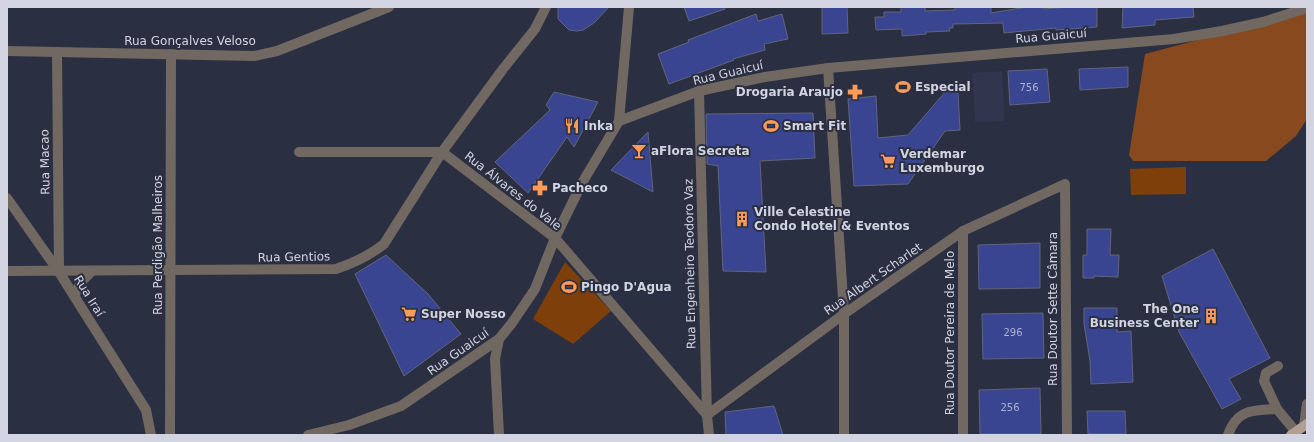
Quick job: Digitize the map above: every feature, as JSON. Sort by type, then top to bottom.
[{"type":"street","name":"Rua Gonçalves Veloso","points":[[7,51],[254,56],[277,51],[389,7]]},
{"type":"street","name":"Rua Gentios","points":[[7,271],[92,272],[336,269],[354,263],[371,254],[384,244],[442,152],[503,69],[535,29],[546,7]]},
{"type":"street","points":[[619,121],[629,7]]},
{"type":"street","name":"Rua Guaicuí","points":[[308,435],[349,425],[401,406],[499,339],[512,323],[535,289],[555,238],[582,183],[619,121],[699,92],[765,77],[828,68],[1174,39],[1263,22],[1307,8]]},
{"type":"street","name":"Rua Macao","points":[[57,52],[59,272]]},
{"type":"street","name":"Rua Perdigão Malheiros","points":[[170,435],[172,54]]},
{"type":"street","points":[[828,68],[844,314],[844,435]]},
{"type":"street","name":"Rua Engenheiro Teodoro Vaz","points":[[699,92],[707,415],[709,435]]},
{"type":"street","points":[[299,152],[442,152]]},
{"type":"street","name":"Rua Álvares do Vale","points":[[442,152],[555,238],[707,415]]},
{"type":"street","name":"Rua Albert Scharlet","points":[[707,415],[844,314],[963,231],[1065,184]]},
{"type":"street","name":"Rua Doutor Sette Câmara","points":[[1065,184],[1067,435]]},
{"type":"street","name":"Rua Iraí","points":[[7,198],[59,272],[146,410],[151,435]]},
{"type":"street","name":"Rua Doutor Pereira de Melo","points":[[963,231],[963,435]]},
{"type":"street","points":[[74,296],[81,282],[92,272]]},
{"type":"street","points":[[499,339],[495,359],[499,435]]},
{"type":"street","points":[[1278,366],[1266,373],[1264,377],[1264,381],[1277,408],[1299,429],[1307,404]]},
{"type":"street","points":[[1228,435],[1232,424],[1243,414],[1254,410],[1277,408]]},
{"type":"shaded area","points":[[1307,11],[1307,119],[1296,136],[1266,161],[1133,161],[1129,155],[1145,54]]},
{"type":"shaded area","points":[[1002,71],[1005,121],[975,122],[972,73]]},
{"type":"shaded area","points":[[1186,167],[1186,194],[1131,195],[1130,169]]},
{"type":"shaded area","name":"Pingo D'Agua","points":[[565,262],[611,311],[573,344],[533,319]]},
{"type":"building","points":[[558,7],[609,7],[594,23],[583,30],[577,31],[569,30],[558,19]]},
{"type":"building","points":[[684,7],[724,7],[725,9],[689,21]]},
{"type":"building","points":[[822,7],[847,7],[848,33],[822,34]]},
{"type":"building","points":[[901,7],[925,7],[925,11],[955,10],[955,7],[991,7],[991,13],[1027,7],[1043,7],[1043,9],[1097,7],[1097,27],[1056,30],[1056,28],[1004,33],[1003,23],[953,24],[953,28],[949,28],[950,31],[926,32],[926,34],[902,36],[902,29],[876,30],[875,17],[884,17],[884,12],[901,12]]},
{"type":"building","points":[[1123,7],[1193,7],[1194,17],[1155,20],[1155,25],[1122,28]]},
{"type":"building","points":[[756,14],[758,21],[782,14],[788,39],[764,44],[765,50],[733,59],[734,60],[669,84],[658,54],[689,42],[688,40]]},
{"type":"building","points":[[1128,67],[1128,87],[1080,90],[1079,69]]},
{"type":"building","points":[[1047,69],[1050,102],[1010,105],[1008,71]]},
{"type":"building","name":"Verdemar Luxemburgo","points":[[946,91],[958,93],[960,130],[945,131],[908,184],[854,186],[848,99],[876,96],[878,138],[908,135]]},
{"type":"building","points":[[554,92],[598,102],[574,147],[567,137],[528,193],[495,162],[550,110],[546,105]]},
{"type":"building","name":"Ville Celestine Condo Hotel & Eventos","points":[[813,113],[815,158],[760,161],[766,272],[723,271],[718,166],[707,164],[706,114]]},
{"type":"building","name":"aFlora Secreta","points":[[648,132],[653,192],[611,170]]},
{"type":"building","points":[[1087,229],[1111,229],[1110,255],[1119,255],[1118,277],[1094,276],[1094,278],[1083,278],[1083,255],[1087,255]]},
{"type":"building","points":[[1040,243],[1040,288],[979,289],[978,245]]},
{"type":"building","name":"The One Business Center","points":[[1213,249],[1270,358],[1229,379],[1241,399],[1222,409],[1179,332],[1162,276]]},
{"type":"building","name":"Super Nosso","points":[[386,255],[428,294],[461,334],[404,376],[355,274]]},
{"type":"building","points":[[1084,308],[1117,308],[1117,332],[1131,331],[1133,382],[1091,384],[1090,361],[1084,324]]},
{"type":"building","points":[[1043,313],[1044,358],[983,359],[982,314]]},
{"type":"building","points":[[1040,388],[1041,434],[980,434],[979,390]]},
{"type":"building","points":[[774,406],[783,435],[726,435],[725,412]]},
{"type":"building","points":[[1087,411],[1125,411],[1126,434],[1088,434]]},
{"type":"place","name":"Especial","points":[[903,87]]},
{"type":"place","name":"Drogaria Araujo","points":[[855,92]]},
{"type":"place","name":"Inka","points":[[572,126]]},
{"type":"place","name":"Smart Fit","points":[[771,126]]},
{"type":"place","name":"aFlora Secreta","points":[[639,151]]},
{"type":"place","name":"Verdemar Luxemburgo","points":[[888,161]]},
{"type":"place","name":"Pacheco","points":[[540,188]]},
{"type":"place","name":"Ville Celestine Condo Hotel & Eventos","points":[[742,219]]},
{"type":"place","name":"Pingo D'Agua","points":[[569,287]]},
{"type":"place","name":"Super Nosso","points":[[409,314]]},
{"type":"place","name":"The One Business Center","points":[[1211,316]]}]
